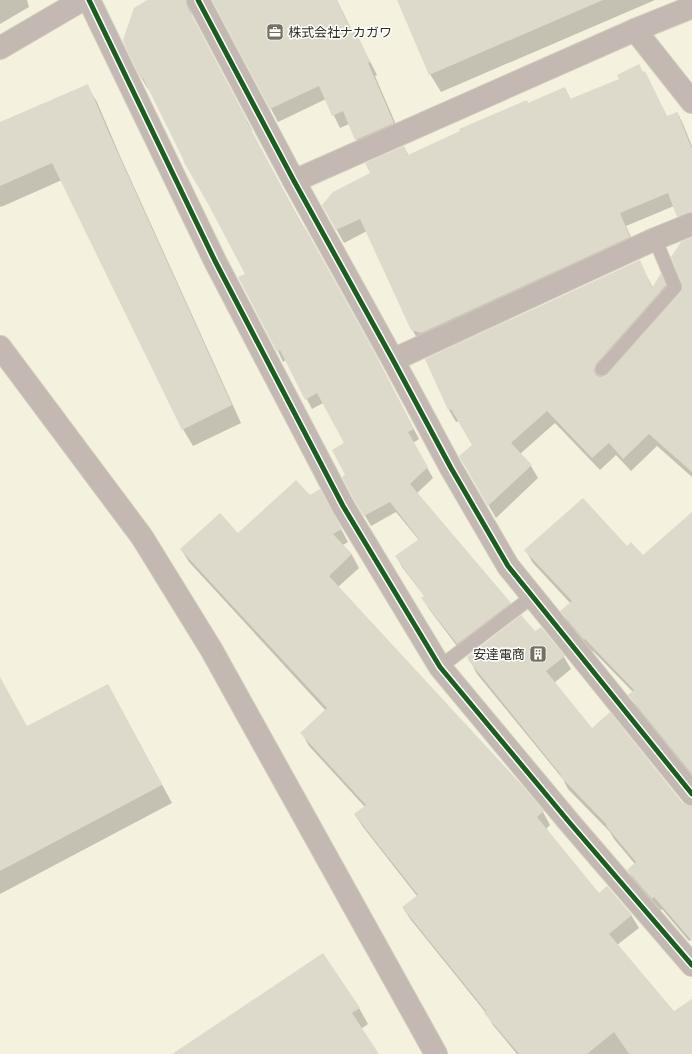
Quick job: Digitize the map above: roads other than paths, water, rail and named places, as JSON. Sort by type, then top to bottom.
[{"type":"street","points":[[0,48],[82,0]]},
{"type":"street","points":[[89,0],[215,261],[339,499],[440,668],[692,965]]},
{"type":"street","points":[[198,0],[294,181],[451,468],[508,566],[692,794]]},
{"type":"street","points":[[294,181],[635,30],[692,7]]},
{"type":"street","points":[[635,30],[692,102]]},
{"type":"street","points":[[393,360],[655,239],[692,224]]},
{"type":"street","points":[[0,347],[146,543],[211,649],[436,1054]]},
{"type":"lane","points":[[602,369],[675,287],[655,239]]},
{"type":"lane","points":[[440,668],[533,596]]},
{"type":"place","name":"株式会社ナカガワ","points":[[275,32]]},
{"type":"place","name":"安達電商","points":[[538,654]]}]
